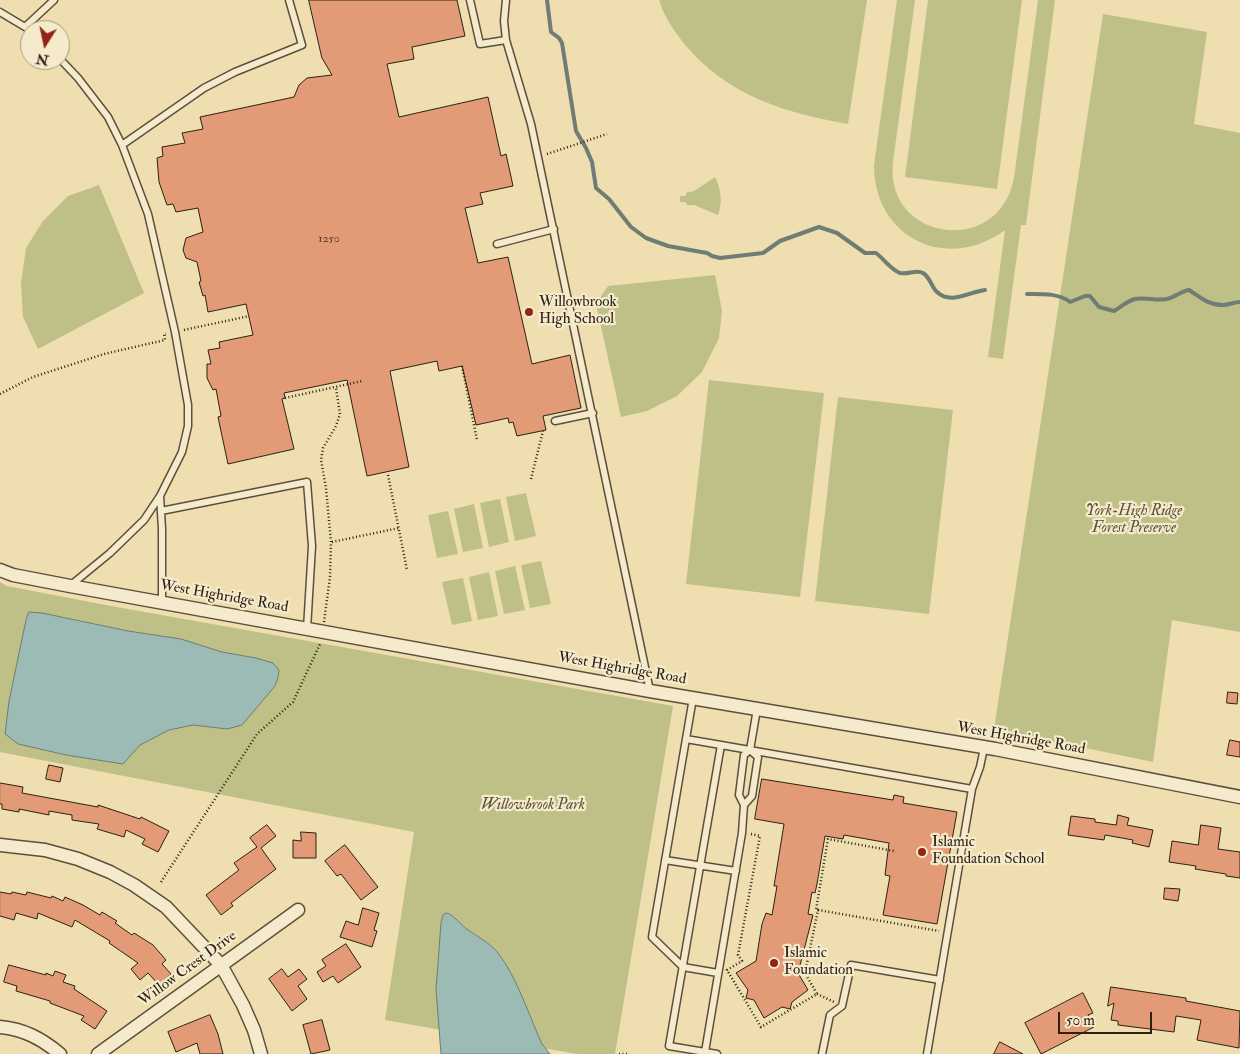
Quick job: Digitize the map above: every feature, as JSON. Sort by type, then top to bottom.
[{"type":"street","name":"West Highridge Road","points":[[0,570],[13,575],[162,603],[650,691],[984,748],[1240,797]]},
{"type":"street","points":[[0,845],[45,850],[78,859],[110,872],[136,886],[166,908],[221,965],[254,1030],[261,1054]]},
{"type":"street","name":"Willow Crest Drive","points":[[98,1054],[298,910]]},
{"type":"street","points":[[0,1027],[12,1028],[34,1036],[47,1043],[60,1054]]},
{"type":"lane","points":[[35,20],[54,0]]},
{"type":"lane","points":[[122,145],[204,88],[235,72],[302,45],[289,0]]},
{"type":"lane","points":[[470,0],[480,44],[506,40]]},
{"type":"lane","points":[[506,0],[504,21],[506,40],[531,124],[650,691]]},
{"type":"lane","points":[[0,12],[20,24]]},
{"type":"lane","points":[[70,70],[108,117],[122,145],[148,214],[175,332],[188,405],[188,426],[182,452],[160,496],[144,520],[110,553],[70,586]]},
{"type":"lane","points":[[497,244],[554,230]]},
{"type":"lane","points":[[555,421],[592,413]]},
{"type":"lane","points":[[161,512],[307,482],[312,546],[307,629]]},
{"type":"lane","points":[[160,496],[162,603]]},
{"type":"lane","points":[[693,698],[652,937],[682,967],[718,974]]},
{"type":"lane","points":[[705,1052],[742,833],[744,805],[739,795],[744,755],[750,750],[757,709]]},
{"type":"lane","points":[[686,739],[972,788]]},
{"type":"lane","points":[[717,1054],[669,1046],[720,745]]},
{"type":"lane","points":[[927,1054],[972,788],[980,767],[984,748]]},
{"type":"lane","points":[[744,805],[752,796],[758,756],[750,750]]},
{"type":"lane","points":[[665,860],[736,872]]},
{"type":"lane","points":[[822,1054],[830,1015],[842,1006],[851,965],[940,980]]},
{"type":"path","points":[[538,156],[607,134]]},
{"type":"path","points":[[0,394],[33,377],[104,354],[165,340],[164,334],[249,316]]},
{"type":"path","points":[[462,366],[477,440]]},
{"type":"path","points":[[285,398],[362,381]]},
{"type":"path","points":[[161,882],[257,734],[292,702],[320,645],[330,577],[331,542],[326,488],[321,460],[323,448],[336,426],[340,414],[336,388]]},
{"type":"path","points":[[531,479],[543,431]]},
{"type":"path","points":[[388,475],[408,570]]},
{"type":"path","points":[[331,542],[399,528]]},
{"type":"path","points":[[752,826],[750,834],[760,836],[738,955],[742,961],[727,970],[761,1027],[817,994]]},
{"type":"path","points":[[842,1006],[817,994],[805,973],[818,910],[816,910],[828,839],[894,851]]},
{"type":"path","points":[[818,910],[940,931]]},
{"type":"path","points":[[619,1054],[627,1054]]},
{"type":"green space","points":[[659,0],[867,0],[848,124],[780,108],[740,90],[721,78],[686,46],[674,30]]},
{"type":"green space","points":[[897,0],[915,0],[893,162],[895,189],[906,209],[923,223],[944,230],[967,229],[988,220],[1004,204],[1014,178],[1038,0],[1055,0],[1026,225],[1021,225],[1003,359],[988,357],[1005,230],[983,243],[960,248],[938,248],[918,241],[900,229],[886,212],[877,191],[874,165]]},
{"type":"green space","points":[[928,0],[1022,0],[997,189],[905,177]]},
{"type":"green space","name":"York-High Ridge Forest Preserve","points":[[1103,14],[1207,32],[1194,124],[1240,133],[1240,632],[1172,620],[1153,762],[994,729]]},
{"type":"green space","points":[[715,177],[721,196],[718,215],[694,205],[687,205],[686,202],[680,202],[680,196],[686,196],[686,193],[694,191]]},
{"type":"green space","points":[[99,185],[144,293],[38,349],[23,317],[21,283],[26,248],[43,221],[68,196]]},
{"type":"green space","points":[[715,275],[722,311],[719,338],[702,372],[677,396],[647,411],[621,417],[596,304],[608,286]]},
{"type":"green space","points":[[709,380],[824,393],[800,597],[686,584]]},
{"type":"green space","points":[[838,397],[953,410],[929,614],[815,601]]},
{"type":"green space","points":[[526,493],[536,536],[515,541],[506,497]]},
{"type":"green space","points":[[500,499],[509,542],[489,547],[480,503]]},
{"type":"green space","points":[[474,504],[483,548],[463,552],[454,509]]},
{"type":"green space","points":[[448,511],[458,554],[437,558],[428,515]]},
{"type":"green space","points":[[541,561],[551,604],[530,608],[521,565]]},
{"type":"green space","points":[[515,566],[525,610],[504,614],[495,571]]},
{"type":"green space","points":[[489,572],[498,616],[478,620],[469,577]]},
{"type":"green space","points":[[463,578],[472,621],[452,625],[442,582]]},
{"type":"green space","name":"Willowbrook Park","points":[[0,582],[7,586],[111,606],[673,706],[615,1054],[577,1054],[385,1020],[414,832],[0,752]]},
{"type":"water","points":[[29,612],[181,639],[222,652],[256,658],[273,663],[279,670],[278,678],[275,686],[242,725],[227,729],[193,725],[169,730],[140,745],[123,764],[66,755],[18,744],[5,734],[9,701]]},
{"type":"water","points":[[447,913],[488,943],[498,953],[517,985],[542,1044],[550,1054],[441,1054],[436,989],[441,923],[443,915]]},
{"type":"building","points":[[309,0],[457,0],[465,36],[412,47],[414,59],[387,64],[399,117],[488,97],[501,156],[506,154],[513,186],[480,193],[483,204],[465,208],[478,263],[508,257],[532,364],[570,355],[581,408],[543,416],[546,430],[517,436],[513,422],[509,423],[508,418],[476,425],[462,366],[439,371],[437,361],[390,371],[409,467],[367,476],[347,380],[284,393],[285,398],[282,399],[294,449],[228,464],[218,417],[221,416],[216,389],[213,390],[207,378],[207,364],[211,364],[208,350],[220,348],[219,342],[253,335],[246,304],[208,312],[205,295],[203,296],[199,282],[201,281],[197,262],[186,258],[183,250],[186,238],[203,232],[198,208],[176,212],[173,204],[167,205],[159,182],[157,158],[163,156],[162,147],[185,143],[182,133],[203,129],[200,117],[294,97],[299,85],[307,78],[332,75],[322,58]]},
{"type":"building","points":[[1228,692],[1238,693],[1237,704],[1227,703]]},
{"type":"building","points":[[1230,740],[1240,742],[1240,757],[1227,755]]},
{"type":"building","points":[[49,765],[63,768],[60,782],[46,779]]},
{"type":"building","name":"Islamic Foundation School","points":[[762,779],[893,800],[894,795],[904,797],[903,803],[957,812],[937,924],[883,915],[890,876],[885,875],[889,843],[844,835],[843,839],[825,836],[817,884],[815,893],[812,892],[808,914],[813,915],[798,973],[808,990],[792,1002],[790,1009],[782,1007],[764,1018],[754,1000],[746,998],[748,990],[736,973],[756,961],[762,924],[766,913],[772,915],[777,886],[774,886],[784,824],[755,819]]},
{"type":"building","points":[[0,783],[23,787],[22,793],[98,807],[98,805],[140,819],[141,817],[169,831],[158,852],[142,844],[145,839],[126,830],[124,837],[97,829],[99,824],[72,820],[72,815],[49,811],[49,815],[19,809],[19,812],[2,809],[2,804],[0,804]]},
{"type":"building","points":[[1118,815],[1129,818],[1127,825],[1153,830],[1149,847],[1132,843],[1133,840],[1105,835],[1104,840],[1068,835],[1071,816],[1095,819],[1095,822],[1116,825]]},
{"type":"building","points":[[267,825],[276,836],[261,848],[276,869],[231,903],[233,906],[221,915],[206,895],[239,870],[234,863],[257,847],[250,838]]},
{"type":"building","points":[[1201,825],[1221,828],[1218,849],[1240,852],[1240,878],[1195,869],[1196,866],[1169,862],[1172,841],[1198,845]]},
{"type":"building","points":[[301,832],[316,833],[316,858],[293,858],[293,840],[301,841]]},
{"type":"building","points":[[345,845],[378,887],[361,900],[341,874],[337,876],[325,861]]},
{"type":"building","points":[[1165,888],[1180,889],[1178,901],[1164,899]]},
{"type":"building","points":[[0,892],[26,895],[27,892],[51,898],[52,896],[63,901],[65,897],[100,915],[102,912],[117,921],[115,923],[132,935],[134,933],[153,945],[166,960],[162,964],[171,974],[159,985],[148,973],[140,980],[131,969],[138,963],[109,943],[110,941],[75,920],[72,927],[38,913],[37,919],[16,913],[14,920],[0,916]]},
{"type":"building","points":[[363,908],[379,913],[374,930],[377,931],[372,947],[340,937],[346,921],[358,925]]},
{"type":"building","points":[[346,944],[361,967],[338,983],[333,976],[323,982],[317,972],[326,966],[322,960]]},
{"type":"building","points":[[9,965],[46,975],[46,973],[53,976],[55,971],[66,975],[63,982],[75,986],[74,989],[107,1011],[95,1029],[81,1020],[84,1016],[50,1003],[50,1001],[16,991],[17,986],[4,982]]},
{"type":"building","points":[[282,969],[288,977],[299,969],[307,979],[298,986],[307,999],[292,1011],[269,979]]},
{"type":"building","points":[[1111,987],[1186,998],[1186,1001],[1240,1011],[1239,1048],[1197,1040],[1201,1020],[1176,1016],[1174,1032],[1118,1025],[1118,1021],[1111,1020],[1114,1003],[1108,1006]]},
{"type":"building","points":[[1083,993],[1093,1013],[1088,1015],[1094,1027],[1041,1054],[1025,1023]]},
{"type":"building","points":[[210,1015],[218,1034],[223,1054],[200,1054],[197,1043],[176,1052],[168,1032]]},
{"type":"building","points":[[322,1020],[330,1050],[311,1054],[303,1025]]},
{"type":"building","points":[[1000,1042],[1023,1054],[994,1054]]},
{"type":"waterway","points":[[547,0],[551,32],[562,43],[576,131],[592,162],[596,188],[609,199],[631,227],[646,238],[668,246],[707,253],[720,258],[763,253],[780,241],[819,227],[837,233],[865,253],[876,253],[900,273],[923,273],[928,277],[935,290],[942,296],[954,298],[985,290]]},
{"type":"waterway","points":[[1027,294],[1061,297],[1070,302],[1090,296],[1099,307],[1114,311],[1135,299],[1167,299],[1189,290],[1213,304],[1225,305],[1240,302]]},
{"type":"place","name":"Willowbrook High School","points":[[529,312]]},
{"type":"place","name":"Islamic Foundation School","points":[[922,852]]},
{"type":"place","name":"Islamic Foundation","points":[[774,963]]}]
